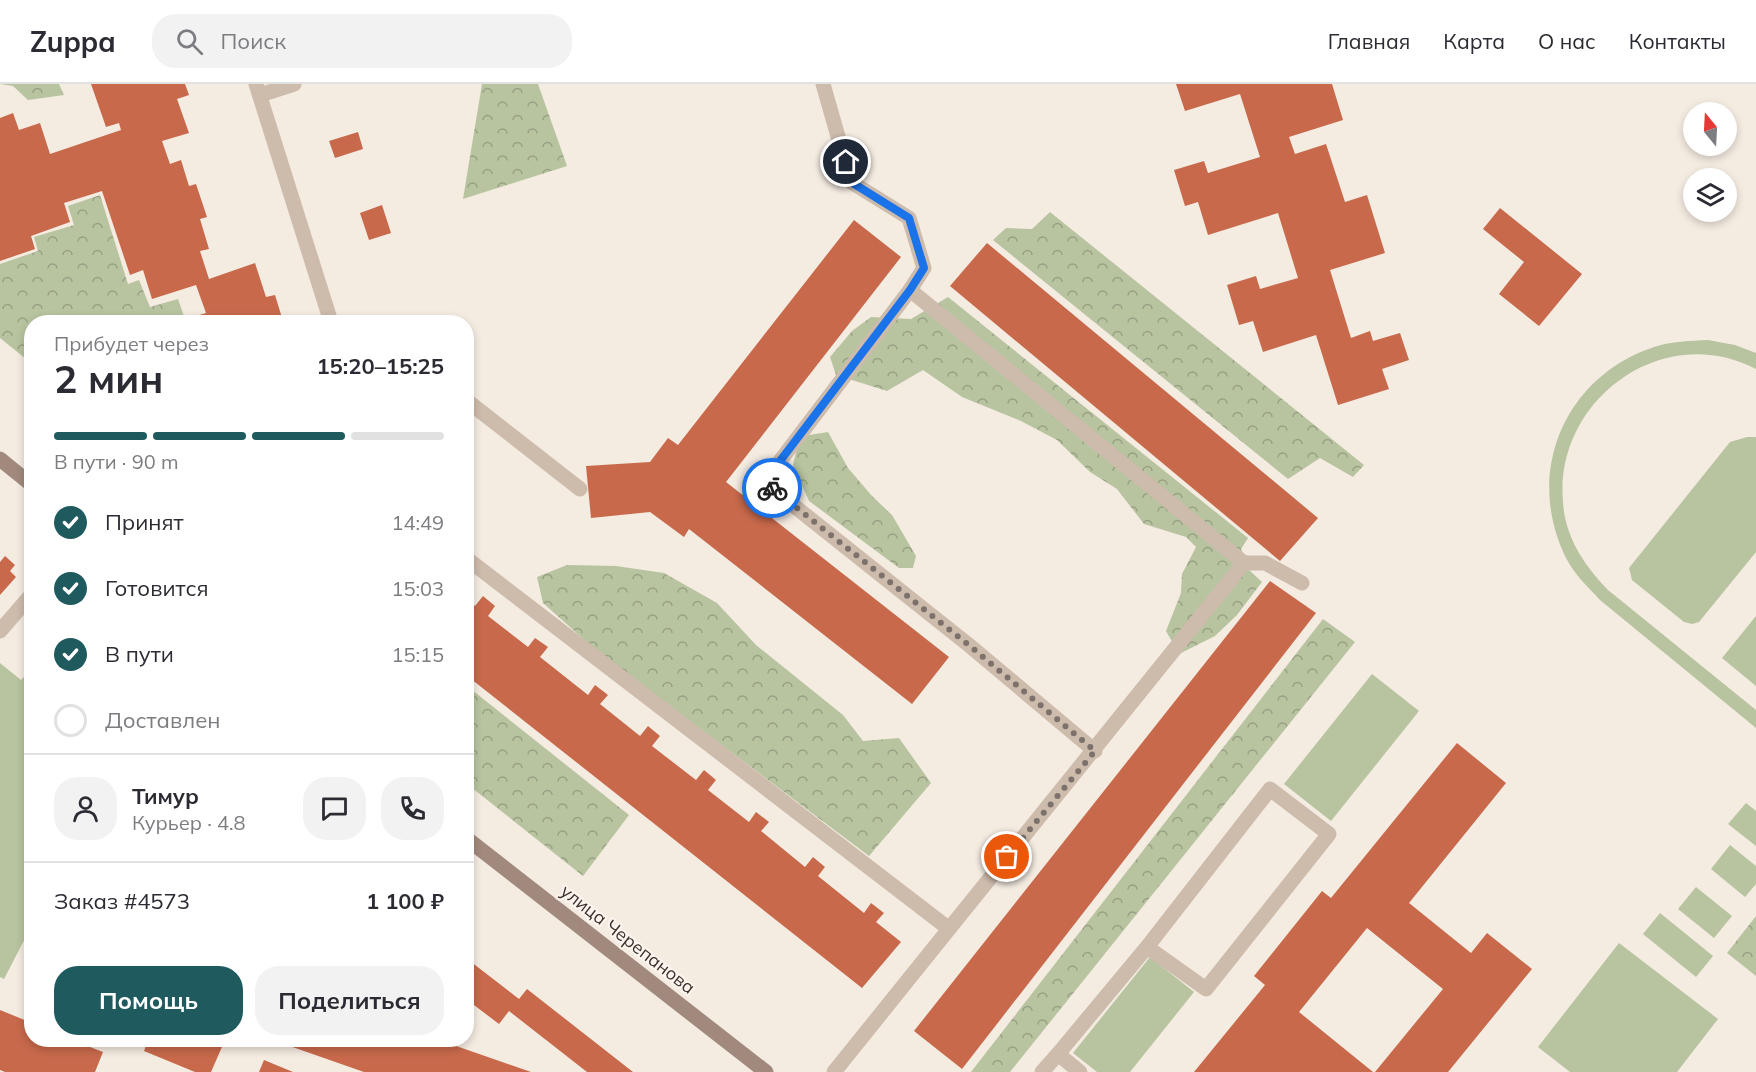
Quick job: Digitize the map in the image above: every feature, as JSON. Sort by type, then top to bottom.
[{"type":"main road","points":[[0,459],[24,478]]},
{"type":"main road","name":"улица Черепанова","points":[[474,844],[766,1072]]},
{"type":"lane","points":[[294,84],[258,90],[329,315]]},
{"type":"lane","points":[[823,84],[851,182],[909,218],[924,268],[910,290],[764,482],[970,646],[1095,751]]},
{"type":"lane","points":[[910,290],[1244,563],[1265,563],[1302,583]]},
{"type":"lane","points":[[474,406],[580,489]]},
{"type":"lane","points":[[834,1072],[948,928],[1095,751],[1244,563]]},
{"type":"lane","points":[[474,564],[948,928]]},
{"type":"lane","points":[[0,631],[24,603]]},
{"type":"lane","points":[[1042,1072],[1147,947],[1270,789],[1329,834],[1206,989],[1147,947]]},
{"type":"lane","points":[[1058,1054],[1080,1072]]},
{"type":"green space","points":[[0,84],[59,84],[64,95],[28,100],[13,86]]},
{"type":"green space","points":[[482,84],[538,84],[567,166],[463,199]]},
{"type":"green space","points":[[100,195],[128,284],[139,280],[150,307],[178,299],[184,315],[24,315],[24,357],[0,338],[0,264],[38,251],[34,237],[74,225],[68,206]]},
{"type":"green space","points":[[1050,212],[1364,465],[1353,477],[1320,458],[1288,479],[993,240],[1006,228],[1032,229]]},
{"type":"green space","points":[[948,297],[1248,538],[1241,549],[1248,569],[1262,582],[1237,615],[1215,636],[1179,654],[1166,631],[1181,593],[1182,574],[1196,547],[1186,537],[1144,524],[1117,489],[1090,472],[1057,440],[1021,421],[962,397],[923,370],[887,391],[836,375],[830,357],[852,331],[871,317],[911,319]]},
{"type":"green space","points":[[1708,340],[1735,345],[1756,353],[1756,369],[1721,356],[1685,355],[1652,363],[1621,379],[1596,402],[1576,431],[1565,465],[1563,502],[1568,527],[1577,550],[1599,580],[1608,590],[1756,710],[1756,728],[1600,600],[1582,580],[1566,558],[1554,526],[1549,493],[1552,462],[1560,432],[1576,405],[1596,381],[1623,361],[1654,347],[1674,342]]},
{"type":"green space","points":[[828,432],[848,468],[892,515],[916,556],[913,568],[899,568],[809,501],[793,465],[797,448],[809,435]]},
{"type":"green space","points":[[1756,437],[1756,552],[1699,622],[1692,624],[1684,622],[1632,580],[1629,568],[1730,442]]},
{"type":"green space","points":[[567,565],[616,566],[664,573],[717,603],[756,645],[843,715],[863,741],[899,738],[931,783],[869,856],[598,652],[543,603],[537,577]]},
{"type":"green space","points":[[1756,616],[1756,686],[1722,658]]},
{"type":"green space","points":[[1323,619],[1355,642],[1010,1072],[971,1072]]},
{"type":"green space","points":[[0,663],[21,680],[24,677],[24,940],[4,979],[0,977]]},
{"type":"green space","points":[[1372,674],[1419,711],[1331,821],[1284,784]]},
{"type":"green space","points":[[474,692],[629,815],[583,876],[474,790]]},
{"type":"green space","points":[[1746,803],[1756,811],[1756,846],[1728,824]]},
{"type":"green space","points":[[1730,845],[1756,866],[1756,884],[1745,897],[1711,869]]},
{"type":"green space","points":[[1696,887],[1732,916],[1714,938],[1678,909]]},
{"type":"green space","points":[[1660,913],[1713,956],[1696,977],[1643,934]]},
{"type":"green space","points":[[1756,916],[1756,976],[1727,953]]},
{"type":"green space","points":[[1619,943],[1718,1019],[1677,1072],[1570,1072],[1538,1047]]},
{"type":"green space","points":[[1150,957],[1194,992],[1130,1072],[1097,1072],[1073,1053]]},
{"type":"building","points":[[91,84],[185,84],[189,95],[177,99],[189,133],[162,141],[170,164],[181,160],[189,186],[196,184],[207,217],[200,219],[209,249],[200,251],[209,279],[255,263],[266,297],[275,295],[281,315],[200,315],[206,313],[196,285],[152,299],[143,270],[130,275],[102,191],[64,203],[70,222],[31,236],[35,249],[0,261],[0,118],[13,113],[19,130],[40,123],[50,154],[121,130],[119,123],[106,127]]},
{"type":"building","points":[[1176,84],[1332,84],[1343,120],[1289,137],[1295,154],[1326,144],[1345,202],[1367,195],[1385,253],[1330,270],[1351,338],[1370,331],[1373,341],[1400,333],[1409,360],[1382,369],[1389,389],[1338,405],[1316,335],[1263,352],[1253,321],[1239,325],[1227,285],[1256,276],[1260,289],[1298,278],[1278,213],[1208,235],[1198,202],[1185,206],[1174,170],[1204,161],[1208,173],[1260,157],[1240,94],[1185,111]]},
{"type":"building","points":[[358,132],[363,149],[335,158],[329,141]]},
{"type":"building","points":[[382,205],[391,233],[369,240],[360,213]]},
{"type":"building","points":[[1500,208],[1582,274],[1539,326],[1499,294],[1524,262],[1483,229]]},
{"type":"building","points":[[854,220],[901,257],[726,482],[949,657],[912,704],[689,529],[684,537],[650,512],[591,518],[586,466],[650,462],[668,438],[678,445]]},
{"type":"building","points":[[987,243],[1318,518],[1280,561],[950,286]]},
{"type":"building","points":[[5,556],[15,565],[10,571],[16,577],[0,595],[0,562]]},
{"type":"building","points":[[1270,581],[1316,613],[962,1069],[914,1031]]},
{"type":"building","points":[[483,596],[495,606],[488,616],[528,647],[535,638],[548,647],[540,657],[588,695],[595,685],[608,695],[600,704],[640,736],[648,726],[660,736],[652,746],[696,780],[704,770],[716,780],[708,790],[749,822],[756,812],[769,822],[761,831],[805,867],[813,857],[825,867],[818,876],[864,913],[871,903],[884,913],[876,922],[901,942],[862,988],[474,681],[475,606]]},
{"type":"building","points":[[1457,743],[1506,783],[1409,903],[1471,953],[1487,933],[1532,969],[1448,1072],[1375,1072],[1443,989],[1367,928],[1299,1012],[1373,1072],[1194,1072],[1265,985],[1254,976],[1322,891],[1331,898]]},
{"type":"building","points":[[474,964],[519,999],[527,989],[633,1072],[587,1072],[509,1011],[499,1024],[474,1005]]},
{"type":"building","points":[[0,1010],[24,1020],[24,1047],[90,1047],[103,1052],[95,1072],[5,1072],[0,1070]]},
{"type":"building","points":[[145,1047],[222,1047],[211,1072],[195,1072],[144,1051]]},
{"type":"building","points":[[292,1047],[459,1047],[531,1072],[364,1072]]},
{"type":"building","points":[[264,1060],[293,1072],[259,1072]]},
{"type":"way so far","points":[[772,488],[970,646],[1095,751],[1007,857]]},
{"type":"route","points":[[772,488],[764,482],[910,290],[924,268],[909,218],[851,182],[846,162]]}]
